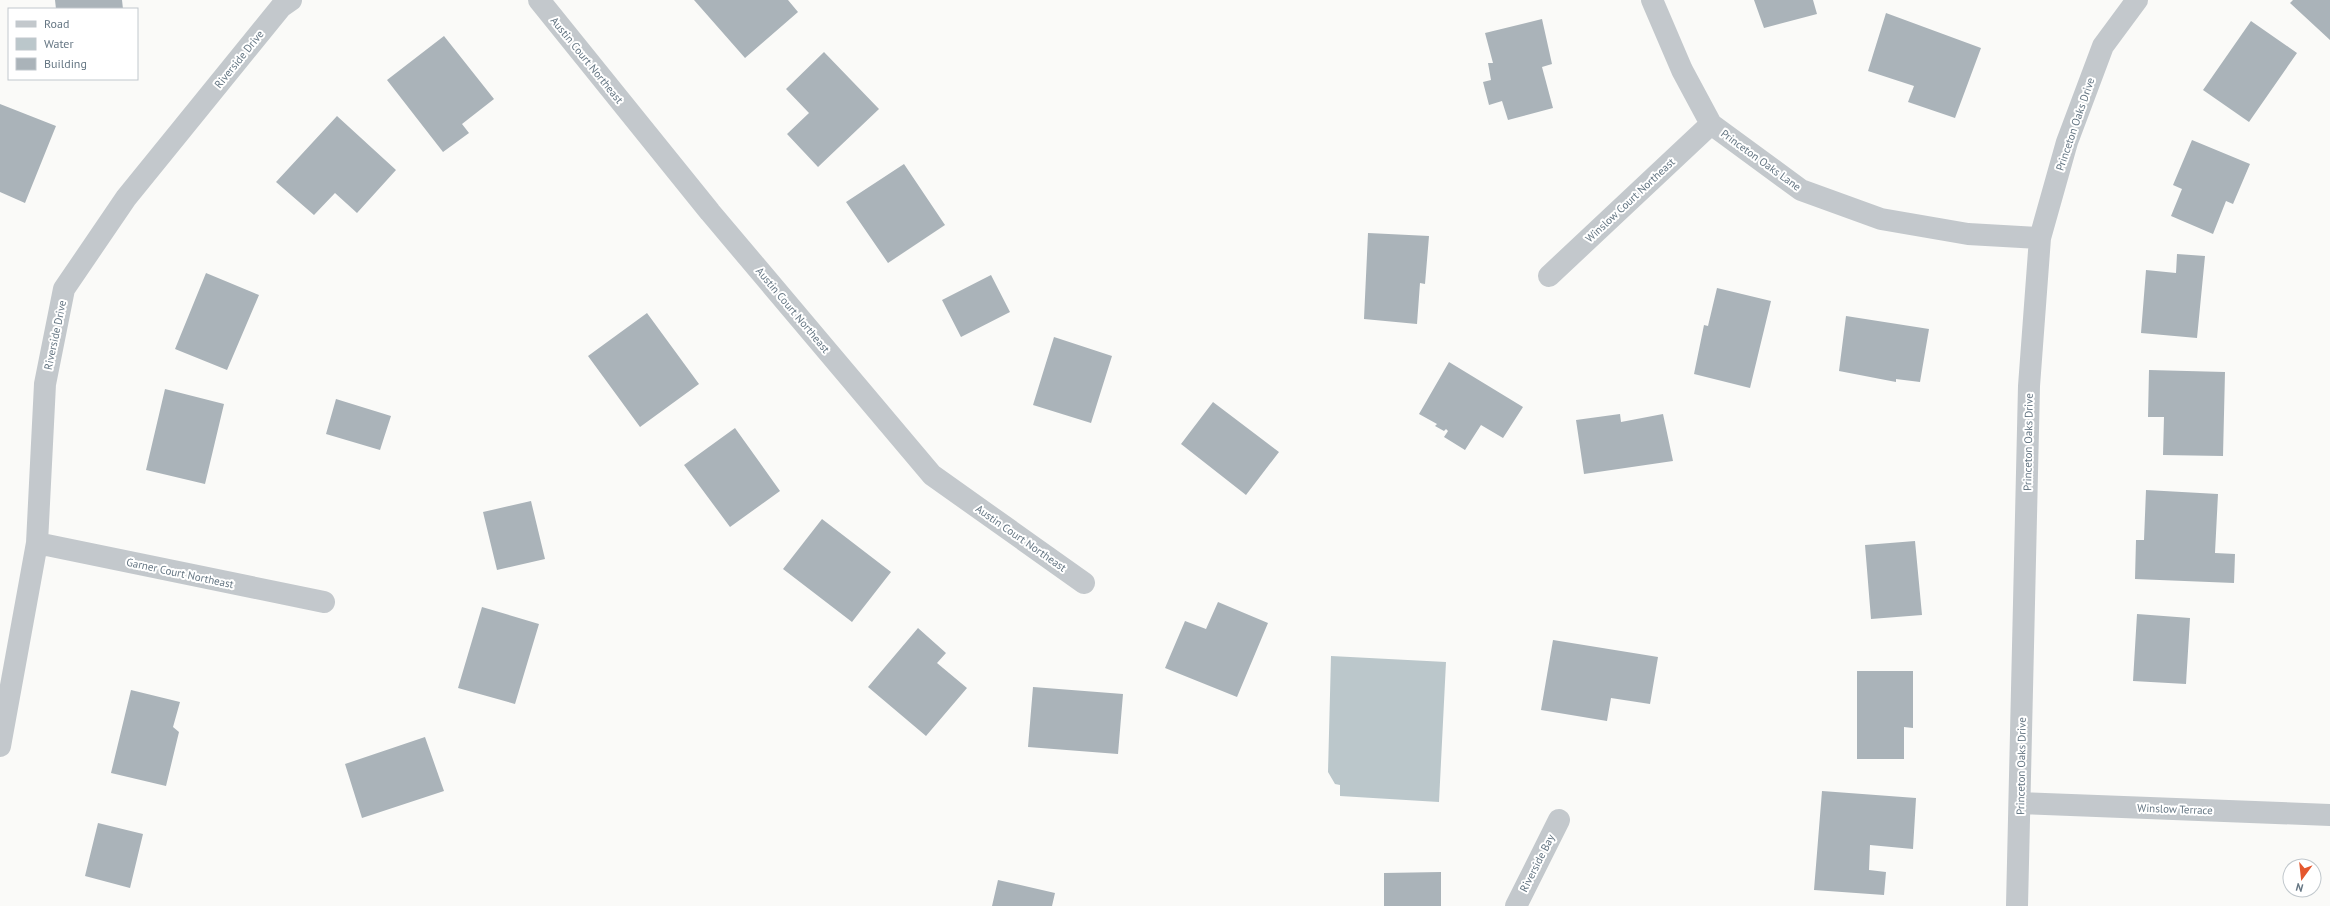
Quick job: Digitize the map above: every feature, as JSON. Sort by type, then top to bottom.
[{"type":"street","name":"Riverside Drive","points":[[0,746],[37,543],[45,384],[64,289],[126,198],[281,7],[291,0]]},
{"type":"street","name":"Austin Court Northeast","points":[[539,0],[710,212],[932,475],[1084,583]]},
{"type":"street","name":"Princeton Oaks Lane","points":[[1652,0],[1682,70],[1711,124],[1801,190],[1881,219],[1968,234],[2040,238]]},
{"type":"street","name":"Princeton Oaks Drive","points":[[2017,906],[2030,386],[2040,238],[2067,142],[2103,46],[2137,0]]},
{"type":"street","name":"Winslow Court Northeast","points":[[1549,276],[1711,124]]},
{"type":"street","name":"Garner Court Northeast","points":[[37,543],[324,602]]},
{"type":"street","name":"Winslow Terrace","points":[[2020,803],[2330,815]]},
{"type":"street","name":"Riverside Bay","points":[[1516,906],[1559,820]]},
{"type":"water","points":[[1331,656],[1446,662],[1439,802],[1340,796],[1340,785],[1335,784],[1328,772]]},
{"type":"building","points":[[55,0],[122,0],[123,8],[56,8]]},
{"type":"building","points":[[694,0],[788,0],[798,12],[745,58]]},
{"type":"building","points":[[1754,0],[1813,0],[1817,14],[1764,28]]},
{"type":"building","points":[[2293,0],[2330,0],[2330,40],[2290,3]]},
{"type":"building","points":[[1886,13],[1981,48],[1955,118],[1908,102],[1914,86],[1868,71]]},
{"type":"building","points":[[1542,19],[1552,64],[1542,67],[1553,108],[1508,120],[1502,101],[1489,105],[1483,82],[1491,80],[1488,63],[1493,63],[1485,33]]},
{"type":"building","points":[[2251,21],[2297,53],[2249,122],[2203,90]]},
{"type":"building","points":[[444,36],[494,99],[462,124],[469,133],[443,152],[387,80]]},
{"type":"building","points":[[824,52],[879,109],[818,167],[787,134],[809,113],[786,89]]},
{"type":"building","points":[[0,104],[56,126],[25,203],[0,192]]},
{"type":"building","points":[[337,116],[396,170],[357,213],[335,193],[314,215],[276,182]]},
{"type":"building","points":[[2192,140],[2250,164],[2233,204],[2226,201],[2213,234],[2171,216],[2182,189],[2173,185]]},
{"type":"building","points":[[904,164],[945,225],[888,263],[846,202]]},
{"type":"building","points":[[1368,233],[1429,236],[1425,284],[1420,283],[1417,324],[1364,319]]},
{"type":"building","points":[[2177,254],[2205,256],[2197,338],[2141,333],[2146,270],[2176,273]]},
{"type":"building","points":[[206,273],[259,295],[227,370],[175,349]]},
{"type":"building","points":[[991,275],[1010,312],[961,337],[942,300]]},
{"type":"building","points":[[1717,288],[1771,301],[1750,388],[1694,374],[1704,325],[1708,326]]},
{"type":"building","points":[[647,313],[699,384],[640,427],[588,356]]},
{"type":"building","points":[[1846,316],[1929,329],[1920,382],[1896,379],[1896,382],[1839,371]]},
{"type":"building","points":[[1054,337],[1112,356],[1091,423],[1033,405]]},
{"type":"building","points":[[1449,362],[1523,407],[1503,438],[1481,425],[1465,450],[1444,437],[1448,431],[1446,429],[1444,431],[1435,426],[1437,424],[1419,414]]},
{"type":"building","points":[[2149,370],[2225,372],[2223,456],[2163,455],[2164,417],[2148,417]]},
{"type":"building","points":[[165,389],[224,404],[205,484],[146,470]]},
{"type":"building","points":[[336,399],[391,416],[380,450],[326,434]]},
{"type":"building","points":[[1213,402],[1279,452],[1246,495],[1181,444]]},
{"type":"building","points":[[1620,414],[1621,422],[1663,414],[1673,461],[1584,474],[1576,420]]},
{"type":"building","points":[[735,428],[780,491],[730,527],[684,465]]},
{"type":"building","points":[[2146,490],[2218,494],[2215,553],[2235,554],[2234,583],[2135,579],[2136,540],[2144,540]]},
{"type":"building","points":[[531,501],[545,559],[497,570],[483,512]]},
{"type":"building","points":[[822,519],[891,572],[852,622],[783,569]]},
{"type":"building","points":[[1915,541],[1922,615],[1871,619],[1865,545]]},
{"type":"building","points":[[1218,602],[1268,623],[1237,697],[1165,668],[1185,621],[1206,629]]},
{"type":"building","points":[[482,607],[539,624],[515,704],[458,688]]},
{"type":"building","points":[[2137,614],[2190,618],[2186,684],[2133,681]]},
{"type":"building","points":[[918,628],[946,653],[937,663],[967,688],[926,736],[868,687]]},
{"type":"building","points":[[1553,640],[1658,657],[1650,704],[1611,698],[1607,721],[1541,710]]},
{"type":"building","points":[[1857,671],[1913,671],[1913,728],[1904,727],[1904,759],[1857,759]]},
{"type":"building","points":[[1033,687],[1123,694],[1118,754],[1028,747]]},
{"type":"building","points":[[131,690],[180,702],[173,727],[179,732],[166,786],[111,773]]},
{"type":"building","points":[[425,737],[444,791],[362,818],[345,764]]},
{"type":"building","points":[[1822,791],[1916,798],[1913,849],[1870,845],[1869,870],[1886,872],[1884,895],[1814,890]]},
{"type":"building","points":[[98,823],[143,834],[130,888],[85,876]]},
{"type":"building","points":[[1441,872],[1441,906],[1384,906],[1384,873]]},
{"type":"building","points":[[998,880],[1055,893],[1052,906],[992,906]]}]
